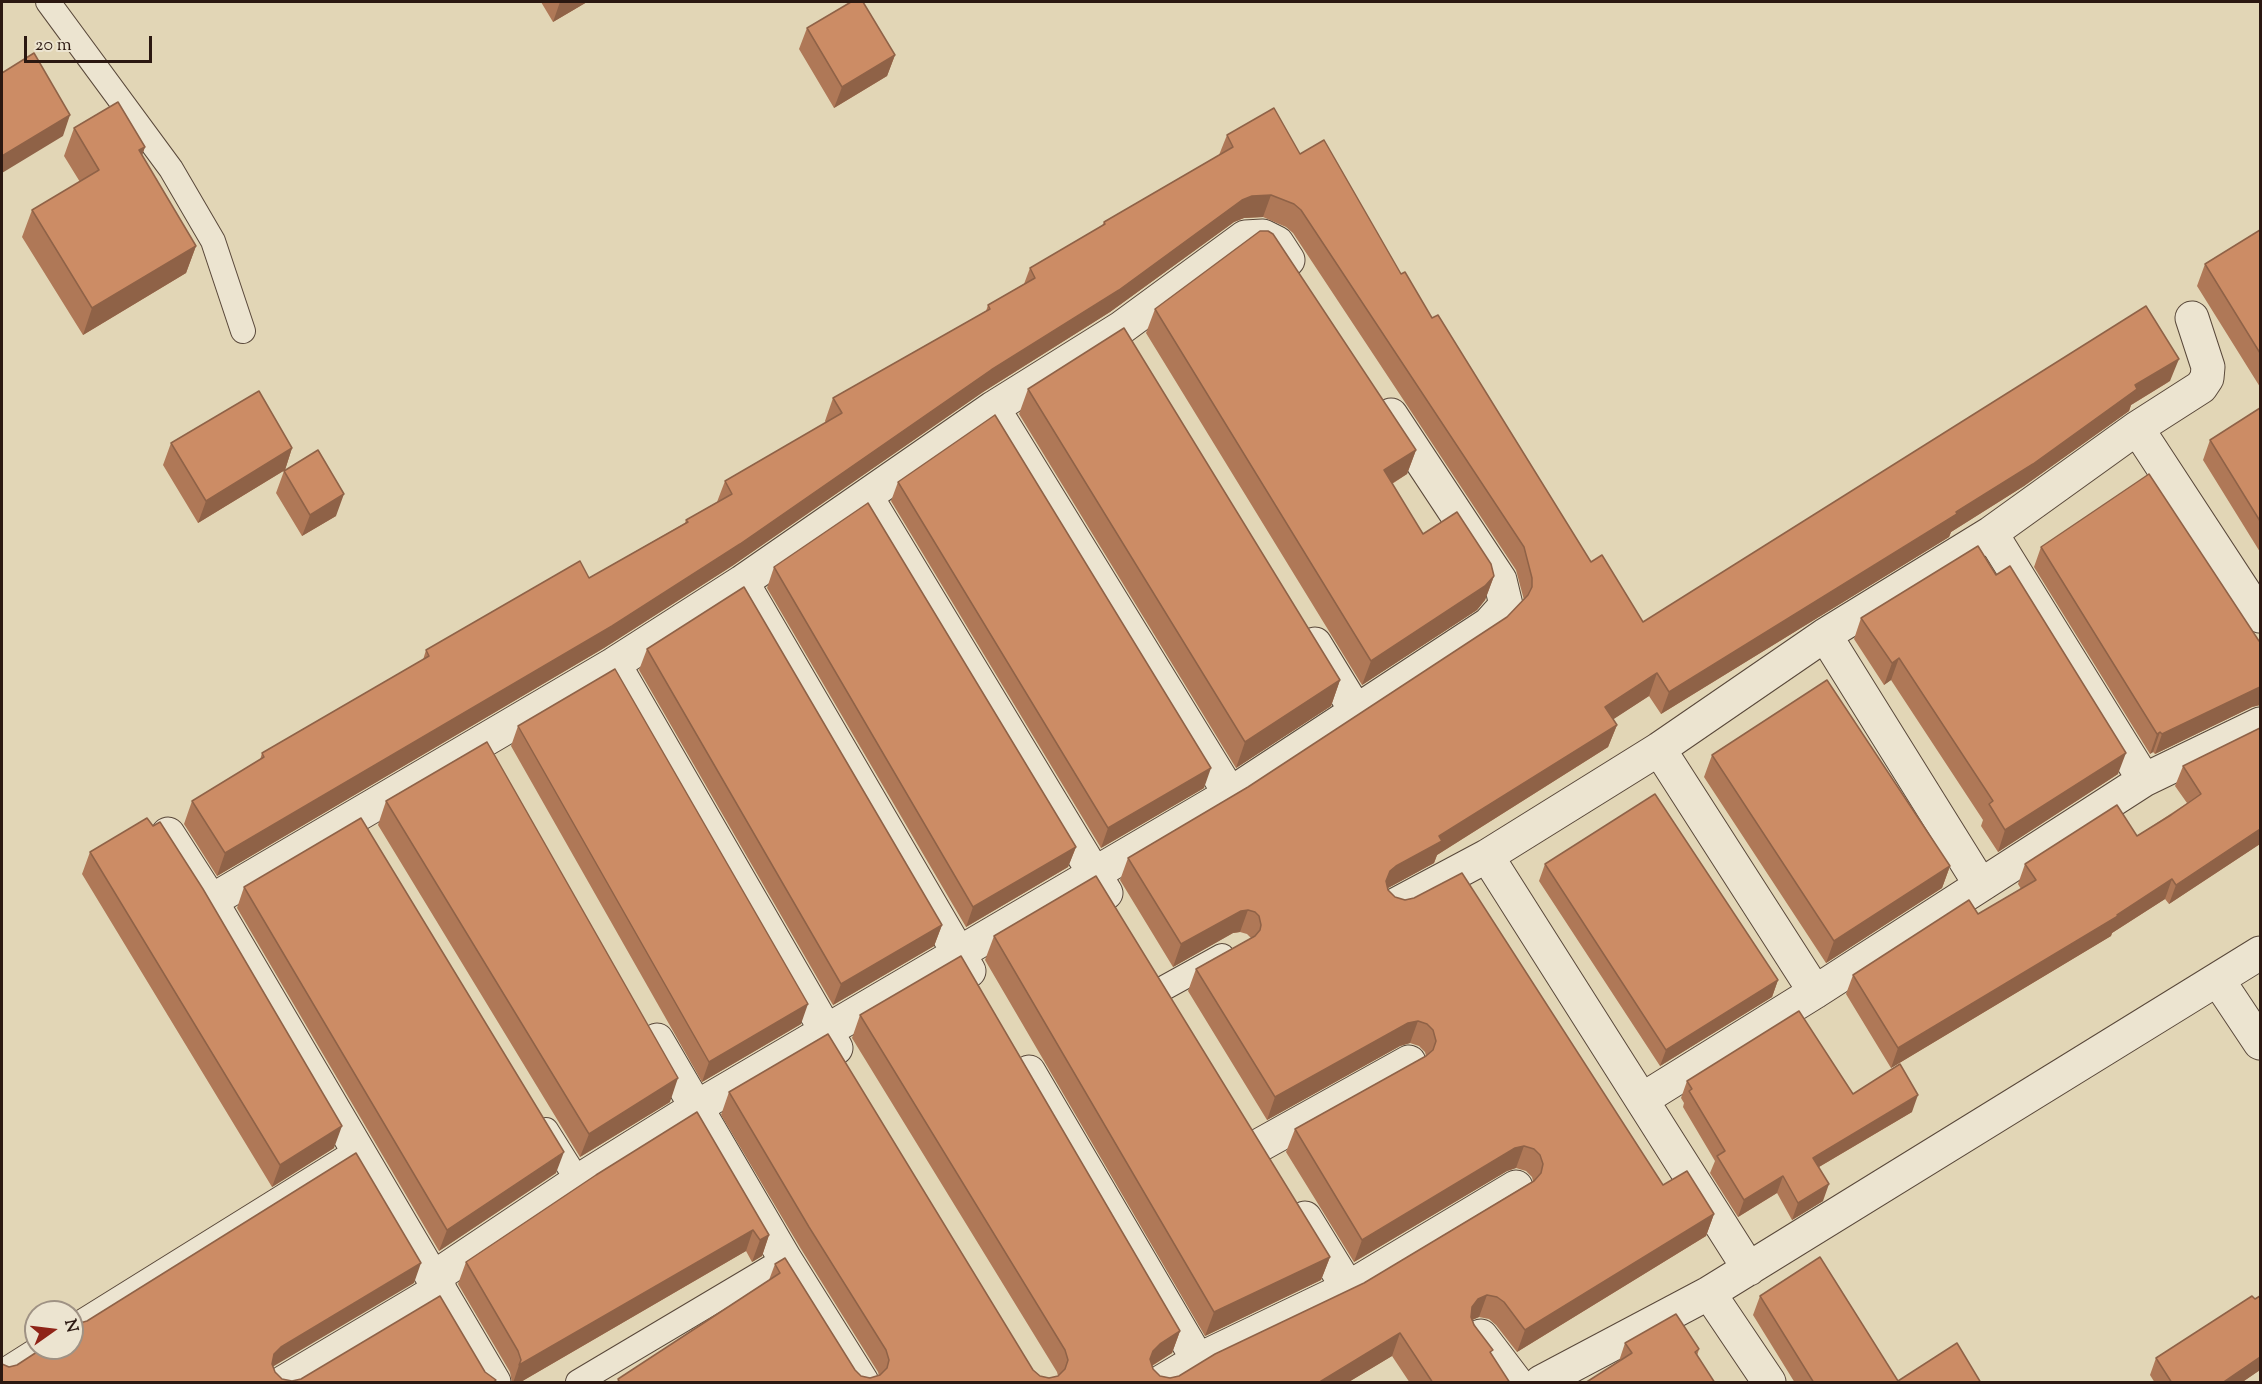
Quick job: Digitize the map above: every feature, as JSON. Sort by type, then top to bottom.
[{"type":"street","points":[[211,901],[362,825],[485,739],[614,664],[742,582],[993,408],[1127,339],[1245,237],[1263,236],[1277,243],[1303,283]]},
{"type":"street","points":[[1397,904],[1487,856],[1659,748],[1825,635],[1991,533],[2136,428],[2201,387],[2207,378],[2208,367],[2192,318]]},
{"type":"street","points":[[285,1383],[436,1283],[578,1181],[695,1108],[1230,794],[1489,624],[1506,605],[1500,580],[1375,392]]},
{"type":"street","points":[[993,408],[1230,794]]},
{"type":"street","points":[[2136,428],[2260,616]]},
{"type":"street","points":[[866,496],[1124,922]]},
{"type":"street","points":[[1991,533],[2144,780]]},
{"type":"street","points":[[742,582],[983,994]]},
{"type":"street","points":[[1300,621],[1356,711]]},
{"type":"street","points":[[1825,635],[1980,884]]},
{"type":"street","points":[[614,664],[850,1071]]},
{"type":"street","points":[[1643,1099],[1815,992],[2144,780],[2260,724]]},
{"type":"street","points":[[485,739],[502,770]]},
{"type":"street","points":[[1659,748],[1815,992]]},
{"type":"street","points":[[168,834],[211,901],[494,1383]]},
{"type":"street","points":[[1487,856],[1749,1269]]},
{"type":"street","points":[[1541,1383],[1709,1293],[2260,953]]},
{"type":"street","points":[[1147,960],[1182,1018]]},
{"type":"street","points":[[2218,980],[2260,1043]]},
{"type":"street","points":[[643,1016],[785,1259],[862,1383]]},
{"type":"street","points":[[1013,1045],[1198,1360]]},
{"type":"street","points":[[1242,1116],[1266,1155],[1409,1062]]},
{"type":"street","points":[[1161,1383],[1198,1360],[1348,1288],[1516,1187]]},
{"type":"street","points":[[1292,1196],[1348,1288]]},
{"type":"street","points":[[1709,1293],[1768,1383]]},
{"type":"street","points":[[1481,1336],[1516,1383]]},
{"type":"lane","points":[[48,2],[171,169],[213,241],[243,331]]},
{"type":"lane","points":[[1164,988],[1239,946]]},
{"type":"lane","points":[[534,1110],[578,1181]]},
{"type":"lane","points":[[84,1321],[358,1150]]},
{"type":"lane","points":[[578,1383],[785,1259]]},
{"type":"lane","points":[[2,1372],[24,1358]]},
{"type":"building","points":[[851,2],[863,2],[895,55],[842,87],[807,28]]},
{"type":"building","points":[[34,53],[70,115],[2,156],[2,73]]},
{"type":"building","points":[[118,102],[145,147],[139,150],[196,246],[92,308],[32,210],[99,170],[74,128]]},
{"type":"building","points":[[1274,108],[1300,154],[1324,140],[1401,274],[1405,272],[1432,318],[1438,315],[1591,562],[1602,555],[1643,622],[2146,306],[2179,359],[2135,385],[2137,389],[2033,464],[1956,512],[1957,514],[1669,692],[1657,673],[1605,707],[1617,725],[1439,836],[1442,841],[1390,871],[1386,881],[1388,890],[1395,897],[1405,900],[1414,898],[1462,873],[1663,1185],[1687,1171],[1714,1214],[1525,1330],[1504,1302],[1497,1297],[1487,1295],[1478,1299],[1472,1307],[1471,1317],[1474,1325],[1493,1350],[1490,1352],[1510,1383],[1433,1383],[1400,1333],[1318,1383],[620,1383],[618,1379],[780,1273],[775,1264],[785,1258],[855,1370],[861,1376],[870,1378],[880,1375],[887,1368],[889,1360],[886,1350],[809,1227],[729,1092],[828,1034],[1033,1370],[1040,1376],[1049,1378],[1058,1376],[1065,1369],[1068,1360],[1065,1350],[860,1015],[961,956],[1180,1331],[1153,1351],[1150,1359],[1153,1369],[1160,1376],[1170,1378],[1179,1376],[1215,1354],[1364,1283],[1534,1181],[1541,1173],[1543,1164],[1540,1155],[1534,1149],[1524,1146],[1515,1148],[1362,1240],[1295,1129],[1426,1056],[1433,1050],[1436,1041],[1433,1030],[1427,1024],[1418,1021],[1408,1023],[1275,1097],[1196,969],[1255,936],[1261,925],[1259,916],[1248,910],[1241,911],[1181,944],[1128,858],[1248,787],[1507,617],[1528,595],[1532,587],[1524,547],[1301,210],[1294,204],[1271,195],[1252,196],[1242,200],[1119,290],[991,370],[740,544],[612,626],[225,853],[192,801],[264,757],[262,753],[429,656],[426,650],[580,561],[589,578],[688,522],[686,520],[732,494],[725,481],[842,413],[833,398],[990,309],[988,305],[1035,278],[1030,268],[1233,147],[1227,135]]},
{"type":"building","points":[[2260,230],[2260,353],[2205,264]]},
{"type":"building","points":[[1260,231],[1273,234],[1416,450],[1384,470],[1423,534],[1457,512],[1491,564],[1494,576],[1485,586],[1371,661],[1155,309]]},
{"type":"building","points":[[1124,328],[1340,680],[1245,742],[1028,389]]},
{"type":"building","points":[[259,391],[292,448],[206,501],[171,443]]},
{"type":"building","points":[[2260,408],[2260,521],[2210,440]]},
{"type":"building","points":[[995,415],[1211,768],[1108,828],[898,482]]},
{"type":"building","points":[[318,450],[344,494],[310,515],[284,471]]},
{"type":"building","points":[[2149,474],[2260,641],[2260,687],[2162,734],[2160,732],[2157,734],[2041,547]]},
{"type":"building","points":[[868,503],[1076,847],[973,907],[774,567]]},
{"type":"building","points":[[1978,546],[1996,575],[2010,566],[2126,753],[2005,830],[1989,804],[1993,801],[1899,658],[1892,663],[1861,618]]},
{"type":"building","points":[[744,587],[942,925],[841,984],[647,649]]},
{"type":"building","points":[[615,669],[808,1004],[709,1062],[518,726]]},
{"type":"building","points":[[1827,680],[1950,866],[1834,941],[1712,755]]},
{"type":"building","points":[[2260,728],[2260,829],[2176,885],[2172,879],[2118,916],[1898,1048],[1853,975],[1969,900],[1978,914],[2036,880],[2025,864],[2117,805],[2137,836],[2201,794],[2183,766]]},
{"type":"building","points":[[487,742],[678,1078],[589,1134],[386,801]]},
{"type":"building","points":[[1655,794],[1778,980],[1666,1050],[1545,864]]},
{"type":"building","points":[[147,818],[153,826],[160,822],[203,889],[342,1126],[280,1165],[90,852]]},
{"type":"building","points":[[361,818],[564,1152],[447,1230],[244,887]]},
{"type":"building","points":[[1096,876],[1330,1257],[1214,1312],[994,936]]},
{"type":"building","points":[[1799,1011],[1853,1094],[1900,1064],[1918,1095],[1813,1158],[1829,1184],[1798,1203],[1783,1176],[1744,1200],[1717,1156],[1725,1151],[1689,1091],[1692,1089],[1687,1081]]},
{"type":"building","points":[[697,1112],[769,1235],[760,1240],[753,1230],[519,1365],[521,1360],[518,1351],[466,1262],[596,1175]]},
{"type":"building","points":[[356,1153],[421,1263],[281,1347],[274,1354],[272,1364],[275,1372],[282,1379],[292,1381],[301,1379],[440,1296],[485,1372],[496,1380],[492,1383],[2,1383],[2,1364],[9,1367],[25,1360],[84,1360],[84,1322]]},
{"type":"building","points":[[1820,1257],[1898,1381],[1957,1343],[1981,1383],[1814,1383],[1760,1296]]},
{"type":"building","points":[[2252,1296],[2255,1299],[2260,1296],[2260,1357],[2222,1383],[2172,1383],[2156,1358]]},
{"type":"building","points":[[1676,1314],[1699,1349],[1695,1352],[1715,1383],[1585,1383],[1632,1353],[1625,1343]]}]
